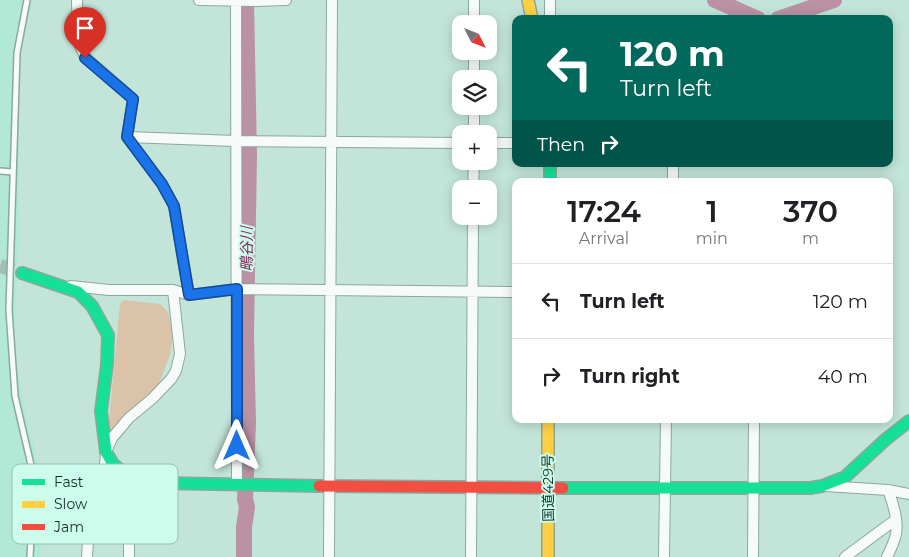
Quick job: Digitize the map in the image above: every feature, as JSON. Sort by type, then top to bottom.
[{"type":"main road","points":[[528,0],[531,15]]},
{"type":"main road","points":[[22,273],[78,292],[92,306],[108,335],[107,364],[101,412],[106,452],[114,464]]},
{"type":"main road","points":[[178,484],[472,488],[810,488],[845,478],[885,440],[909,421]]},
{"type":"main road","name":"国道429号","points":[[548,423],[548,557]]},
{"type":"street","points":[[77,0],[78,41],[85,58],[133,99],[127,137],[162,184],[174,206],[189,295]]},
{"type":"street","points":[[199,0],[286,0]]},
{"type":"street","points":[[329,557],[332,0]]},
{"type":"street","points":[[474,0],[474,15]]},
{"type":"street","points":[[550,0],[550,15]]},
{"type":"street","points":[[236,1],[238,486]]},
{"type":"street","points":[[127,137],[236,141],[452,143]]},
{"type":"street","points":[[497,143],[512,143]]},
{"type":"street","points":[[471,557],[473,225]]},
{"type":"street","points":[[60,285],[109,290],[173,290],[189,295],[237,289],[512,292]]},
{"type":"street","points":[[105,464],[106,452],[112,438],[129,418],[153,398],[176,371],[180,354],[173,290]]},
{"type":"street","points":[[664,557],[666,423]]},
{"type":"street","points":[[753,557],[754,423]]},
{"type":"street","points":[[822,486],[888,490],[909,494]]},
{"type":"street","points":[[887,557],[896,537],[896,520],[888,490]]},
{"type":"street","points":[[845,557],[896,520]]},
{"type":"street","points":[[87,557],[88,544]]},
{"type":"street","points":[[129,544],[129,557]]},
{"type":"lane","points":[[27,0],[17,53],[8,310],[15,396],[31,464]]},
{"type":"lane","points":[[0,171],[13,172]]},
{"type":"lane","points":[[30,557],[31,544]]},
{"type":"shaded area","points":[[0,0],[33,0],[19,60],[19,240],[14,354],[39,464],[12,464],[12,544],[41,544],[40,557],[0,557]]},
{"type":"shaded area","points":[[123,300],[160,304],[168,312],[173,335],[170,355],[156,391],[112,432],[108,431],[120,304]]},
{"type":"waterway","name":"鴫谷川","points":[[244,557],[244,527],[247,507],[245,499],[248,423],[246,336],[249,155],[246,0]]},
{"type":"waterway","points":[[715,0],[749,15]]},
{"type":"waterway","points":[[790,15],[834,0]]},
{"type":"tunnel","points":[[0,266],[22,273]]},
{"type":"traffic: fast","points":[[550,167],[550,178]]},
{"type":"traffic: fast","points":[[22,273],[78,292],[92,306],[108,335],[107,364],[101,411],[106,452],[113,464]]},
{"type":"traffic: fast","points":[[563,488],[810,488],[822,486],[845,477],[885,440],[909,421]]},
{"type":"traffic: fast","points":[[178,483],[319,486]]},
{"type":"traffic: slow","points":[[528,0],[531,15]]},
{"type":"traffic: slow","points":[[548,423],[548,557]]},
{"type":"traffic: jam","points":[[319,486],[563,488]]},
{"type":"route","points":[[85,58],[133,99],[127,137],[162,184],[174,206],[189,295],[237,289],[237,446]]}]
